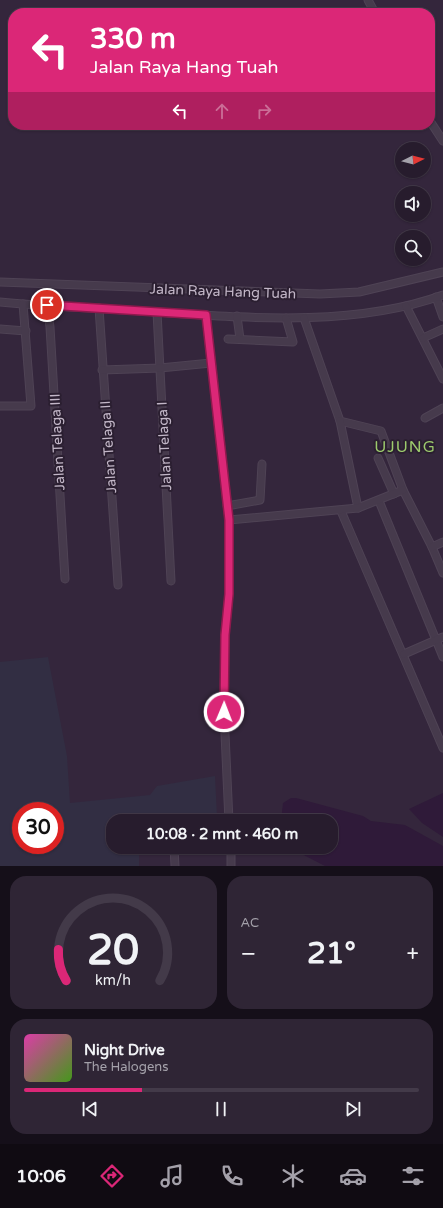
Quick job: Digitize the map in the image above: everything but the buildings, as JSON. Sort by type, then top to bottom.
[{"type":"street","points":[[435,129],[443,141]]},
{"type":"street","name":"Jalan Raya Hang Tuah","points":[[0,282],[320,294],[359,292],[443,272]]},
{"type":"street","points":[[440,296],[443,317]]},
{"type":"street","name":"Jalan Raya Hang Tuah","points":[[0,302],[206,315],[304,318],[391,309],[440,296]]},
{"type":"street","points":[[0,406],[32,406],[23,304]]},
{"type":"street","name":"Jalan Telaga III","points":[[47,305],[50,327],[65,579]]},
{"type":"street","points":[[406,306],[443,380]]},
{"type":"street","name":"Jalan Telaga II","points":[[99,308],[102,370],[118,585]]},
{"type":"street","name":"Jalan Telaga I","points":[[157,312],[171,581]]},
{"type":"street","points":[[206,315],[210,363],[229,520],[229,594],[225,635],[224,712],[229,814]]},
{"type":"street","points":[[238,316],[240,339]]},
{"type":"street","points":[[228,338],[293,342],[286,318]]},
{"type":"street","points":[[304,318],[340,421],[358,508]]},
{"type":"street","points":[[0,329],[26,331]]},
{"type":"street","points":[[423,338],[443,329]]},
{"type":"street","points":[[102,370],[160,368],[210,363]]},
{"type":"street","points":[[425,418],[443,408]]},
{"type":"street","points":[[340,421],[381,431],[403,490],[432,547],[443,573]]},
{"type":"street","points":[[378,458],[394,494]]},
{"type":"street","points":[[227,506],[260,500],[262,464]]},
{"type":"street","points":[[229,520],[358,508],[379,501],[403,490]]},
{"type":"street","points":[[379,501],[443,656]]},
{"type":"street","points":[[341,510],[443,748]]},
{"type":"street","points":[[432,547],[443,542]]},
{"type":"street","points":[[404,654],[443,637]]},
{"type":"street","points":[[174,854],[175,866]]},
{"type":"street","points":[[230,854],[231,866]]},
{"type":"shaded area","points":[[48,657],[67,756],[70,803],[150,795],[157,786],[215,776],[217,814],[106,814],[106,854],[139,854],[139,866],[0,866],[0,662]]},
{"type":"shaded area","points":[[443,793],[443,837],[422,823],[409,809]]},
{"type":"shaded area","points":[[291,798],[296,798],[363,816],[371,821],[405,825],[443,846],[443,866],[325,866],[302,854],[338,854],[338,814],[282,814],[283,803]]},
{"type":"district","name":"UJUNG","points":[[405,446]]},
{"type":"route","points":[[47,305],[206,315],[210,363],[229,520],[229,594],[225,635],[224,712]]}]
